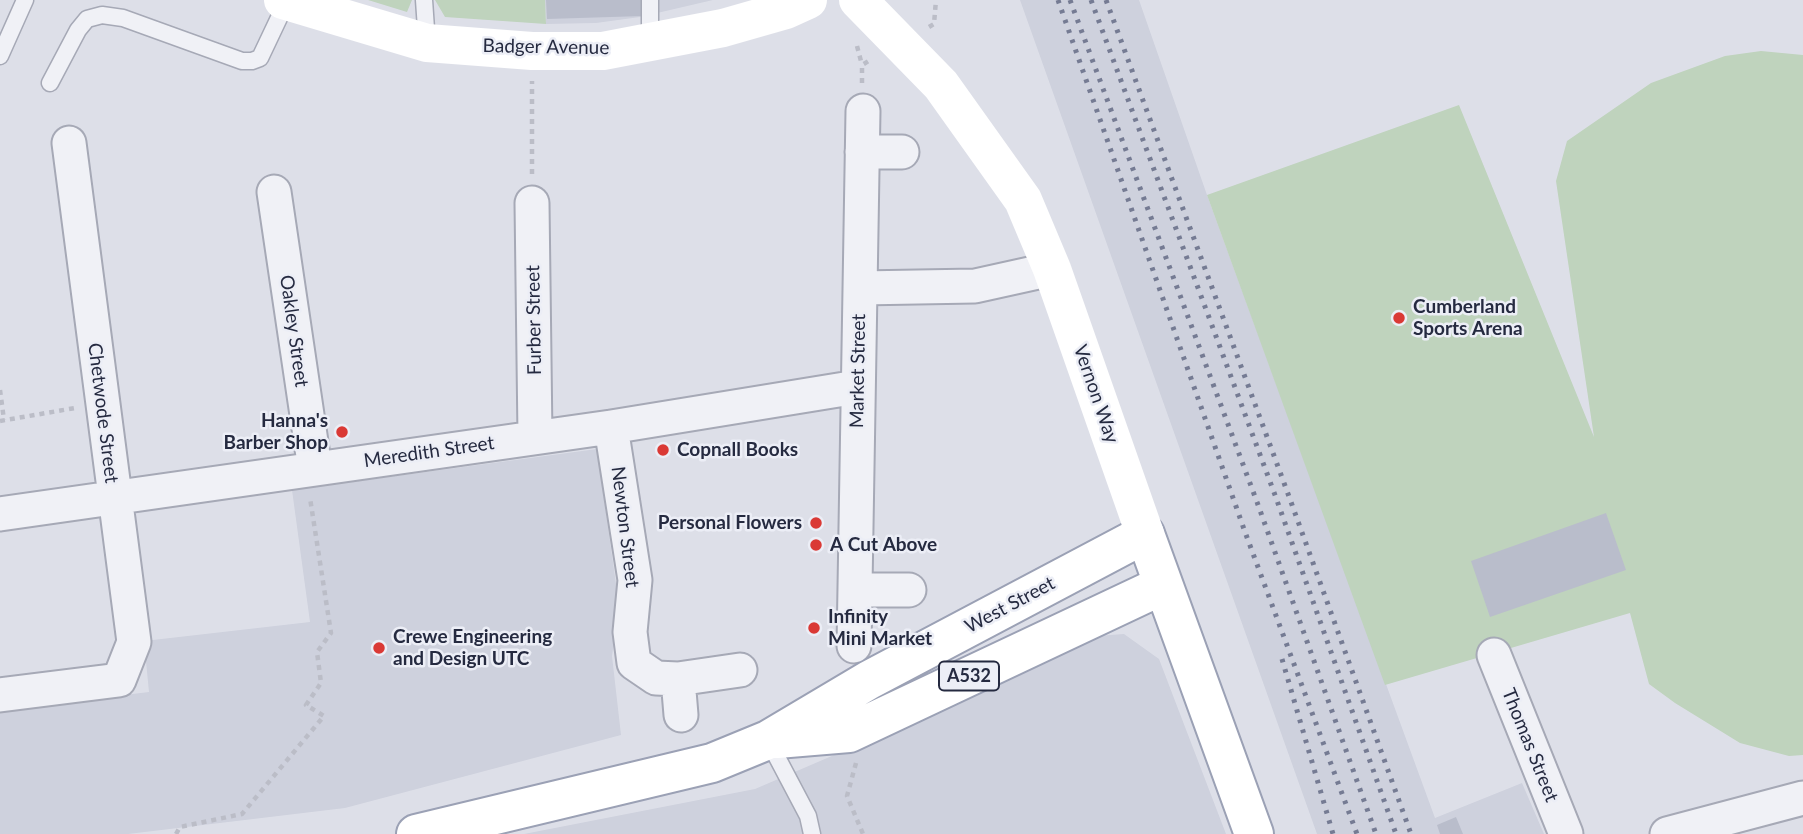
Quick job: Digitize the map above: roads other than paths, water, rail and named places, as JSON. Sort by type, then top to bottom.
[{"type":"main road","name":"Badger Avenue","points":[[285,1],[427,43],[532,51],[603,51],[723,28],[786,10],[808,0]]},
{"type":"main road","name":"Vernon Way","points":[[858,0],[941,85],[1023,200],[1052,269],[1254,834]]},
{"type":"main road","name":"West Street","points":[[416,834],[712,763],[768,740],[869,680],[1145,534]]},
{"type":"main road","name":"West Street","points":[[768,740],[849,733],[1163,585]]},
{"type":"street","name":"Market Street","points":[[853,646],[863,111]]},
{"type":"street","name":"Chetwode Street","points":[[0,695],[119,680],[134,642],[69,143]]},
{"type":"street","points":[[862,152],[902,152]]},
{"type":"street","name":"Oakley Street","points":[[274,192],[310,469]]},
{"type":"street","name":"Furber Street","points":[[532,203],[535,437]]},
{"type":"street","points":[[859,288],[975,286],[1052,269]]},
{"type":"street","name":"Meredith Street","points":[[0,514],[611,427],[857,387]]},
{"type":"street","name":"Newton Street","points":[[611,427],[635,580],[630,632],[634,663],[656,678],[678,679],[740,670]]},
{"type":"street","points":[[855,590],[909,590]]},
{"type":"street","name":"Thomas Street","points":[[1494,655],[1566,834]]},
{"type":"street","points":[[678,679],[681,715]]},
{"type":"street","points":[[1667,834],[1803,798]]},
{"type":"lane","points":[[0,56],[25,0]]},
{"type":"lane","points":[[424,0],[427,43]]},
{"type":"lane","points":[[650,0],[650,42]]},
{"type":"lane","points":[[50,83],[78,30],[87,19],[102,15],[123,18],[242,61],[252,61],[260,58],[285,1]]},
{"type":"lane","points":[[768,740],[808,816],[811,834]]},
{"type":"railway","points":[[1058,0],[1245,532],[1357,834]]},
{"type":"railway","points":[[1070,0],[1257,502],[1376,834]]},
{"type":"railway","points":[[1091,0],[1275,495],[1396,834]]},
{"type":"railway","points":[[1106,0],[1411,834]]},
{"type":"railway","points":[[1282,659],[1333,834]]},
{"type":"place","name":"Cumberland Sports Arena","points":[[1399,318]]},
{"type":"place","name":"Hanna's Barber Shop","points":[[342,432]]},
{"type":"place","name":"Copnall Books","points":[[663,450]]},
{"type":"place","name":"Personal Flowers","points":[[816,523]]},
{"type":"place","name":"A Cut Above","points":[[816,545]]},
{"type":"place","name":"Infinity Mini Market","points":[[814,628]]},
{"type":"place","name":"Crewe Engineering and Design UTC","points":[[379,648]]}]
